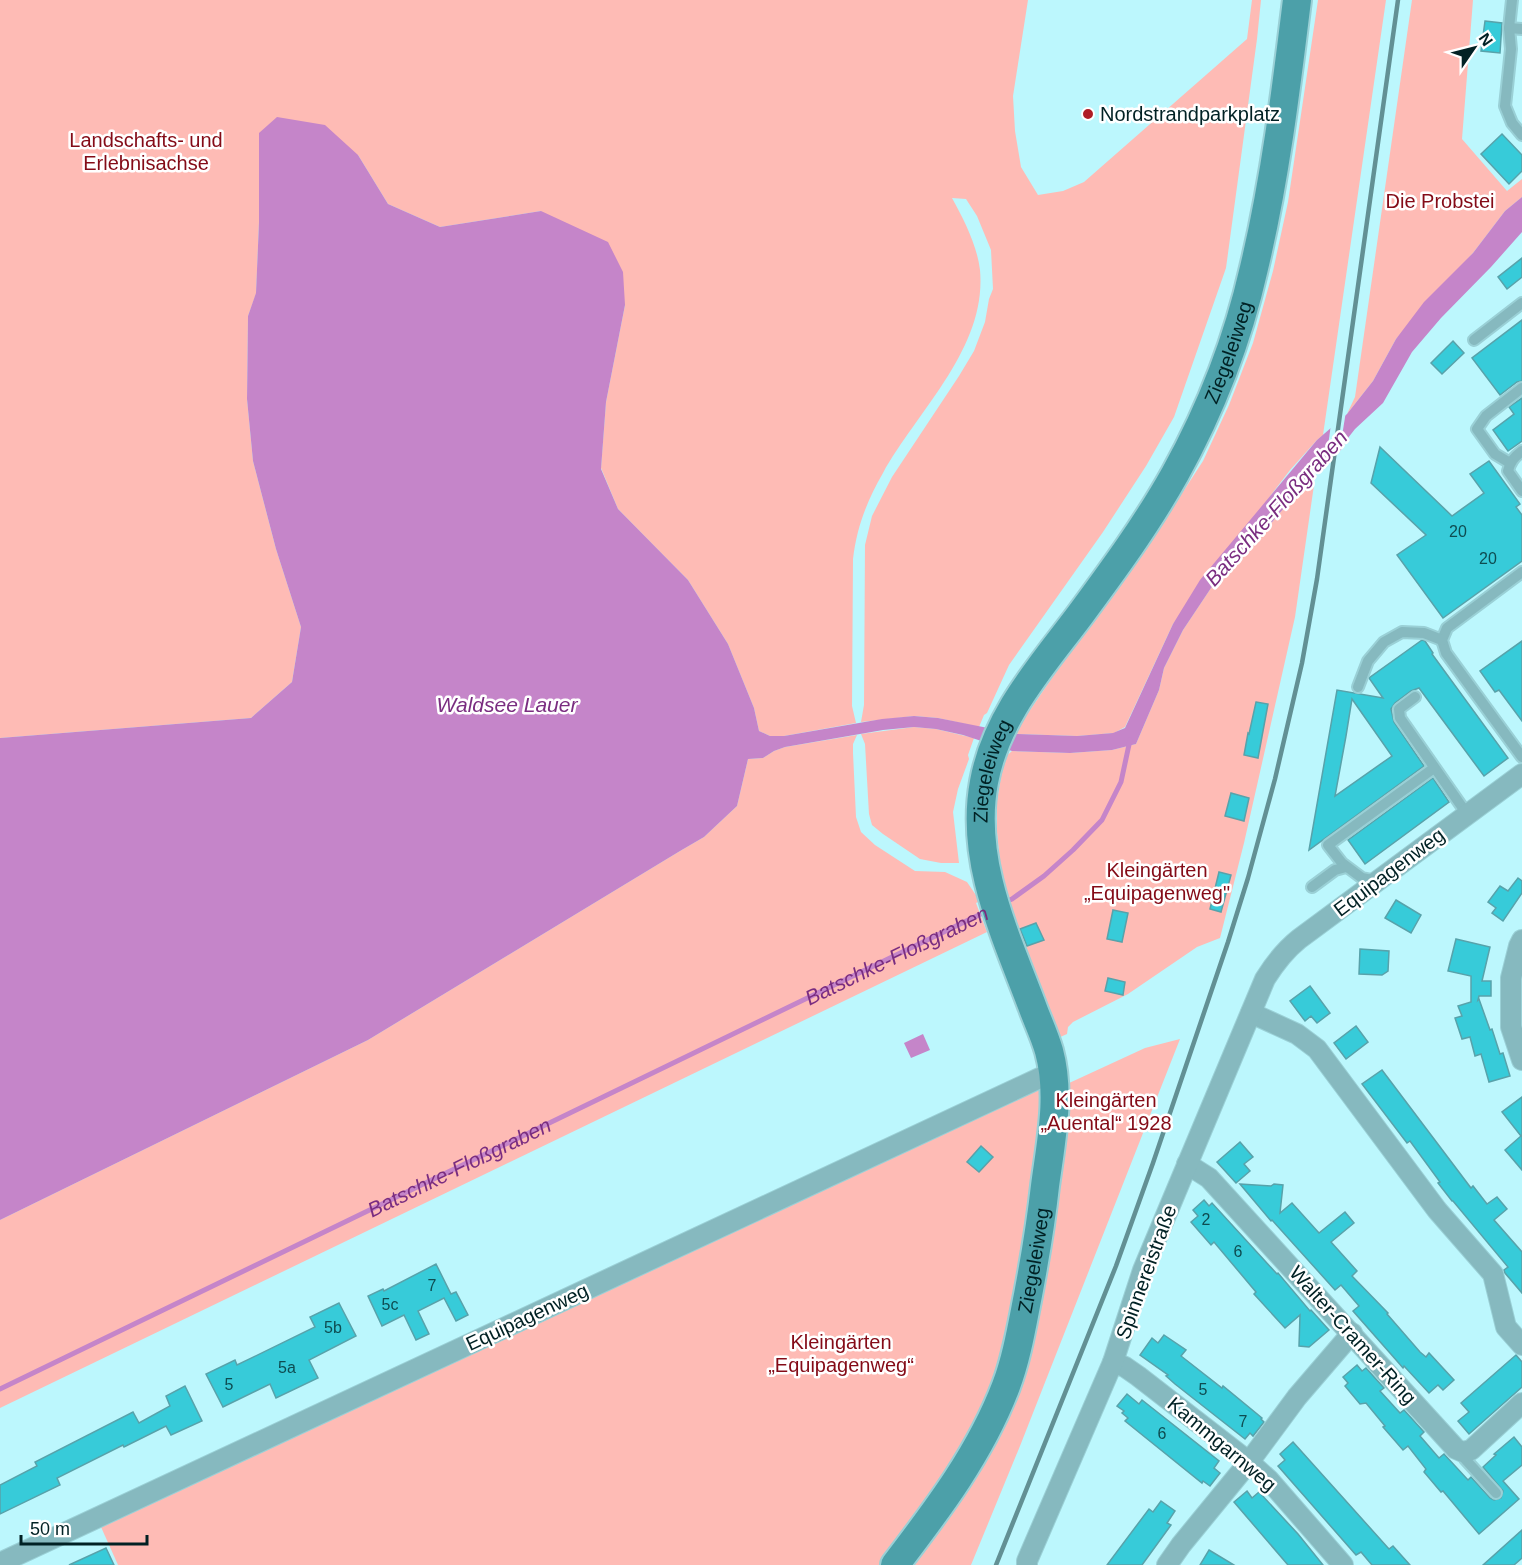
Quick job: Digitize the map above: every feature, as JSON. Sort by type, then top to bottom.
[{"type":"main road","name":"Ziegeleiweg","points":[[895,1565],[955,1485],[994,1414],[1008,1381],[1025,1310],[1042,1212],[1055,1103],[1054,1077],[1049,1051],[995,907],[982,855],[980,828],[984,782],[991,754],[1001,728],[1027,684],[1113,571],[1149,517],[1196,434],[1212,398],[1239,322],[1254,268],[1283,110],[1297,0]]},
{"type":"street","name":"Equipagenweg","points":[[1265,979],[1286,950],[1522,774]]},
{"type":"street","points":[[1522,940],[1511,978],[1511,1027],[1522,1060]]},
{"type":"street","name":"Spinnereistraße","points":[[1027,1565],[1113,1362],[1143,1270],[1265,979]]},
{"type":"street","points":[[1251,1013],[1297,1034],[1317,1049],[1437,1210],[1493,1274],[1506,1327],[1522,1345]]},
{"type":"street","name":"Equipagenweg","points":[[0,1563],[1044,1076],[1054,1077]]},
{"type":"street","name":"Walter-Cramer-Ring","points":[[1187,1164],[1209,1178],[1456,1449],[1463,1452]]},
{"type":"street","points":[[1167,1565],[1249,1462],[1296,1397],[1352,1333]]},
{"type":"street","name":"Kammgarnweg","points":[[1113,1362],[1138,1376],[1249,1462],[1293,1506],[1343,1565]]},
{"type":"street","points":[[1463,1452],[1471,1450],[1522,1403]]},
{"type":"lane","points":[[1512,0],[1509,28],[1511,50],[1505,106],[1517,122],[1522,135]]},
{"type":"lane","points":[[1509,28],[1522,29]]},
{"type":"lane","points":[[1474,340],[1522,303]]},
{"type":"lane","points":[[1510,463],[1495,454],[1477,429],[1486,416],[1522,388]]},
{"type":"lane","points":[[1522,451],[1510,463],[1508,471],[1522,491]]},
{"type":"lane","points":[[1522,572],[1447,628],[1442,640],[1446,653],[1522,757]]},
{"type":"lane","points":[[1358,687],[1368,661],[1384,642],[1402,632],[1424,633],[1442,640]]},
{"type":"lane","points":[[1415,697],[1399,709],[1400,718],[1467,814]]},
{"type":"lane","points":[[1378,881],[1362,878],[1346,867],[1328,845],[1434,768]]},
{"type":"lane","points":[[1312,887],[1335,870],[1346,867]]},
{"type":"lane","points":[[1463,1452],[1465,1459],[1496,1493]]},
{"type":"green space","name":"Landschafts- und Erlebnisachse","points":[[0,0],[1028,0],[1013,96],[1015,131],[1021,167],[1038,195],[1063,191],[1084,182],[1247,39],[1252,0],[1261,0],[1226,268],[1174,417],[1146,466],[1103,532],[1009,665],[979,727],[938,718],[914,716],[861,722],[864,705],[865,545],[872,516],[892,477],[974,351],[985,322],[993,289],[991,250],[977,216],[966,199],[952,198],[973,242],[980,270],[979,299],[973,326],[962,352],[947,377],[883,473],[872,494],[857,536],[853,559],[852,706],[856,723],[784,736],[770,736],[759,731],[754,708],[728,644],[688,580],[618,509],[601,468],[606,402],[625,305],[541,211],[440,227],[388,204],[358,155],[259,222],[256,294],[248,316],[247,399],[253,461],[276,549],[301,627],[292,682],[251,718],[0,738]]},
{"type":"green space","points":[[1318,0],[1386,0],[1323,435],[1290,470],[1173,624],[1125,727],[1114,733],[1077,736],[1018,734],[1015,732],[1138,561],[1203,461],[1229,405],[1253,343],[1273,271],[1288,202]]},
{"type":"green space","name":"Die Probstei","points":[[1412,0],[1473,0],[1462,139],[1507,191],[1522,179],[1522,197],[1505,211],[1473,253],[1396,339],[1373,381],[1347,414],[1355,397]]},
{"type":"green space","name":"Kleingärten „Equipagenweg\"","points":[[1313,474],[1314,485],[1295,617],[1220,938],[1197,947],[1128,994],[1073,1022],[1068,1027],[1067,1034],[1056,1039],[1003,892],[997,832],[997,801],[1004,758],[1012,751],[1070,753],[1112,750],[1136,744],[1159,690],[1164,668],[1183,630],[1211,588]]},
{"type":"green space","points":[[914,727],[936,729],[974,738],[953,812],[959,863],[941,863],[920,859],[872,825],[869,814],[865,744],[861,734]]},
{"type":"green space","points":[[857,735],[853,744],[853,753],[856,817],[861,832],[875,845],[915,871],[945,872],[967,882],[980,901],[976,903],[987,932],[0,1408],[0,1220],[368,1040],[704,837],[737,806],[748,759],[763,758],[785,747]]},
{"type":"green space","name":"Kleingärten „Auental“ 1928","points":[[1180,1039],[971,1565],[908,1565],[973,1481],[1007,1411],[1067,1084],[1145,1048]]},
{"type":"green space","name":"Kleingärten „Equipagenweg“","points":[[1044,1076],[1017,1346],[895,1565],[118,1565],[97,1518]]},
{"type":"water","name":"Waldsee Lauer","points":[[277,117],[325,125],[358,155],[388,204],[440,227],[541,211],[608,242],[623,272],[625,305],[606,402],[601,469],[618,509],[688,580],[728,644],[754,708],[759,731],[770,736],[784,736],[882,719],[914,716],[938,718],[1018,734],[1077,736],[1113,733],[1125,728],[1173,624],[1200,580],[1317,440],[1347,414],[1373,381],[1396,339],[1424,302],[1473,253],[1505,211],[1522,197],[1522,232],[1412,352],[1383,403],[1355,429],[1342,449],[1313,474],[1211,588],[1183,630],[1164,668],[1159,690],[1136,744],[1112,750],[1070,753],[1012,751],[963,735],[914,727],[785,747],[763,758],[748,759],[737,806],[704,837],[368,1040],[0,1220],[0,738],[251,718],[292,682],[301,627],[276,549],[253,461],[247,399],[248,316],[256,293],[259,133]]},
{"type":"water","points":[[923,1034],[930,1050],[911,1058],[904,1043]]},
{"type":"pier","points":[[1346,411],[1339,455],[1325,468],[1331,424]]},
{"type":"building","points":[[1485,21],[1502,23],[1500,53],[1481,51]]},
{"type":"building","points":[[1502,134],[1522,155],[1522,171],[1509,184],[1481,154]]},
{"type":"building","points":[[1522,258],[1522,277],[1507,289],[1498,277]]},
{"type":"building","points":[[1522,320],[1522,381],[1517,382],[1500,395],[1472,358]]},
{"type":"building","points":[[1453,341],[1464,353],[1442,374],[1431,363]]},
{"type":"building","points":[[1522,398],[1522,441],[1508,451],[1493,430],[1514,414],[1509,407]]},
{"type":"building","points":[[1380,447],[1452,516],[1484,493],[1470,474],[1489,461],[1520,504],[1516,507],[1522,515],[1522,561],[1443,618],[1397,555],[1426,535],[1371,483]]},
{"type":"building","points":[[1422,640],[1425,641],[1432,654],[1508,758],[1484,776],[1419,688],[1411,691],[1391,709],[1394,722],[1424,766],[1309,850],[1337,690],[1383,698],[1369,678]],"holes":[[[1352,699],[1392,756],[1335,796]]]},
{"type":"building","points":[[1522,641],[1522,721],[1499,690],[1495,692],[1480,671]]},
{"type":"building","points":[[1256,702],[1268,704],[1258,758],[1244,755]]},
{"type":"building","points":[[1433,778],[1449,802],[1365,864],[1348,840]]},
{"type":"building","points":[[1231,793],[1249,798],[1244,821],[1225,816]]},
{"type":"building","points":[[1219,872],[1231,875],[1221,912],[1210,909]]},
{"type":"building","points":[[1518,878],[1522,881],[1522,893],[1503,921],[1492,913],[1496,908],[1488,902],[1500,886],[1508,891]]},
{"type":"building","points":[[1396,900],[1421,915],[1411,933],[1385,918]]},
{"type":"building","points":[[1113,910],[1128,913],[1122,942],[1107,939]]},
{"type":"building","points":[[1036,923],[1044,940],[1027,946],[1020,929]]},
{"type":"building","points":[[1456,939],[1490,947],[1482,981],[1491,981],[1491,996],[1479,996],[1478,1000],[1490,1030],[1492,1029],[1500,1054],[1503,1053],[1510,1076],[1489,1082],[1481,1054],[1475,1056],[1470,1037],[1462,1039],[1455,1018],[1462,1016],[1458,1006],[1471,1002],[1471,976],[1448,971]]},
{"type":"building","points":[[1360,949],[1389,951],[1388,971],[1382,975],[1359,974]]},
{"type":"building","points":[[1108,978],[1125,982],[1123,995],[1105,991]]},
{"type":"building","points":[[1310,986],[1330,1013],[1317,1023],[1311,1016],[1305,1021],[1290,1001]]},
{"type":"building","points":[[1356,1026],[1368,1042],[1346,1059],[1334,1043]]},
{"type":"building","points":[[1382,1070],[1471,1188],[1473,1186],[1487,1204],[1497,1197],[1507,1209],[1494,1220],[1522,1252],[1522,1293],[1505,1273],[1504,1270],[1508,1267],[1452,1201],[1410,1141],[1407,1143],[1362,1084]]},
{"type":"building","points":[[1522,1097],[1522,1170],[1505,1150],[1521,1136],[1502,1112]]},
{"type":"building","points":[[1240,1142],[1253,1157],[1244,1164],[1250,1171],[1236,1183],[1217,1162]]},
{"type":"building","points":[[981,1146],[993,1157],[979,1172],[967,1162]]},
{"type":"building","points":[[1240,1184],[1283,1185],[1280,1213],[1292,1203],[1319,1233],[1345,1212],[1354,1223],[1331,1242],[1357,1271],[1352,1276],[1388,1313],[1420,1352],[1426,1357],[1429,1353],[1454,1380],[1443,1390],[1438,1385],[1429,1393],[1404,1366],[1403,1368],[1353,1311],[1359,1306],[1341,1285],[1335,1290]]},
{"type":"building","points":[[1204,1200],[1209,1206],[1212,1203],[1329,1330],[1309,1347],[1299,1346],[1300,1315],[1285,1328],[1254,1294],[1256,1292],[1214,1242],[1211,1245],[1191,1222],[1198,1216],[1193,1210]]},
{"type":"building","points":[[436,1264],[451,1294],[456,1292],[468,1315],[456,1321],[444,1298],[418,1311],[429,1334],[416,1340],[404,1315],[382,1326],[368,1296],[383,1289],[384,1291]]},
{"type":"building","points":[[339,1303],[356,1336],[309,1360],[318,1378],[276,1398],[270,1384],[223,1407],[206,1374],[235,1360],[237,1365],[315,1327],[310,1317]]},
{"type":"building","points":[[1164,1335],[1186,1350],[1181,1356],[1262,1418],[1264,1422],[1253,1436],[1250,1433],[1245,1439],[1175,1384],[1166,1376],[1168,1375],[1140,1355],[1152,1338],[1158,1343]]},
{"type":"building","points":[[1516,1355],[1522,1362],[1522,1387],[1469,1434],[1458,1421],[1469,1412],[1461,1403]]},
{"type":"building","points":[[1357,1365],[1362,1371],[1366,1368],[1384,1388],[1380,1391],[1400,1413],[1404,1410],[1424,1432],[1420,1436],[1439,1458],[1444,1454],[1468,1480],[1471,1477],[1494,1500],[1501,1498],[1503,1491],[1483,1467],[1514,1437],[1522,1447],[1522,1465],[1503,1481],[1519,1499],[1479,1534],[1424,1472],[1426,1469],[1408,1446],[1403,1450],[1366,1403],[1360,1404],[1345,1386],[1348,1383],[1343,1377]]},
{"type":"building","points":[[185,1386],[202,1421],[171,1435],[166,1426],[124,1447],[123,1445],[57,1478],[60,1485],[0,1514],[0,1485],[37,1466],[35,1462],[133,1412],[139,1423],[170,1406],[166,1396]]},
{"type":"building","points":[[1127,1394],[1139,1404],[1142,1400],[1219,1461],[1214,1468],[1220,1473],[1210,1486],[1203,1481],[1202,1483],[1125,1421],[1128,1418],[1117,1406]]},
{"type":"building","points":[[1293,1442],[1389,1549],[1393,1546],[1410,1565],[1372,1565],[1361,1552],[1356,1555],[1278,1466],[1285,1460],[1280,1454]]},
{"type":"building","points":[[1247,1491],[1252,1498],[1259,1492],[1323,1565],[1288,1565],[1234,1502]]},
{"type":"building","points":[[1161,1501],[1175,1511],[1167,1523],[1171,1525],[1142,1565],[1107,1565],[1149,1509],[1153,1512]]},
{"type":"building","points":[[1522,1530],[1522,1558],[1514,1565],[1483,1565]]},
{"type":"building","points":[[106,1548],[114,1565],[69,1565]]},
{"type":"building","points":[[1209,1550],[1234,1565],[1200,1565]]},
{"type":"waterway","name":"Batschke‐Floßgraben","points":[[1003,903],[1044,876],[1102,820],[1121,782],[1130,740]]},
{"type":"waterway","name":"Batschke‐Floßgraben","points":[[0,1389],[987,911]]},
{"type":"railway","points":[[996,1565],[1116,1266],[1153,1163],[1228,942],[1275,779],[1302,663],[1317,579],[1398,0]]},
{"type":"place","name":"Nordstrandparkplatz","points":[[1088,114]]}]
